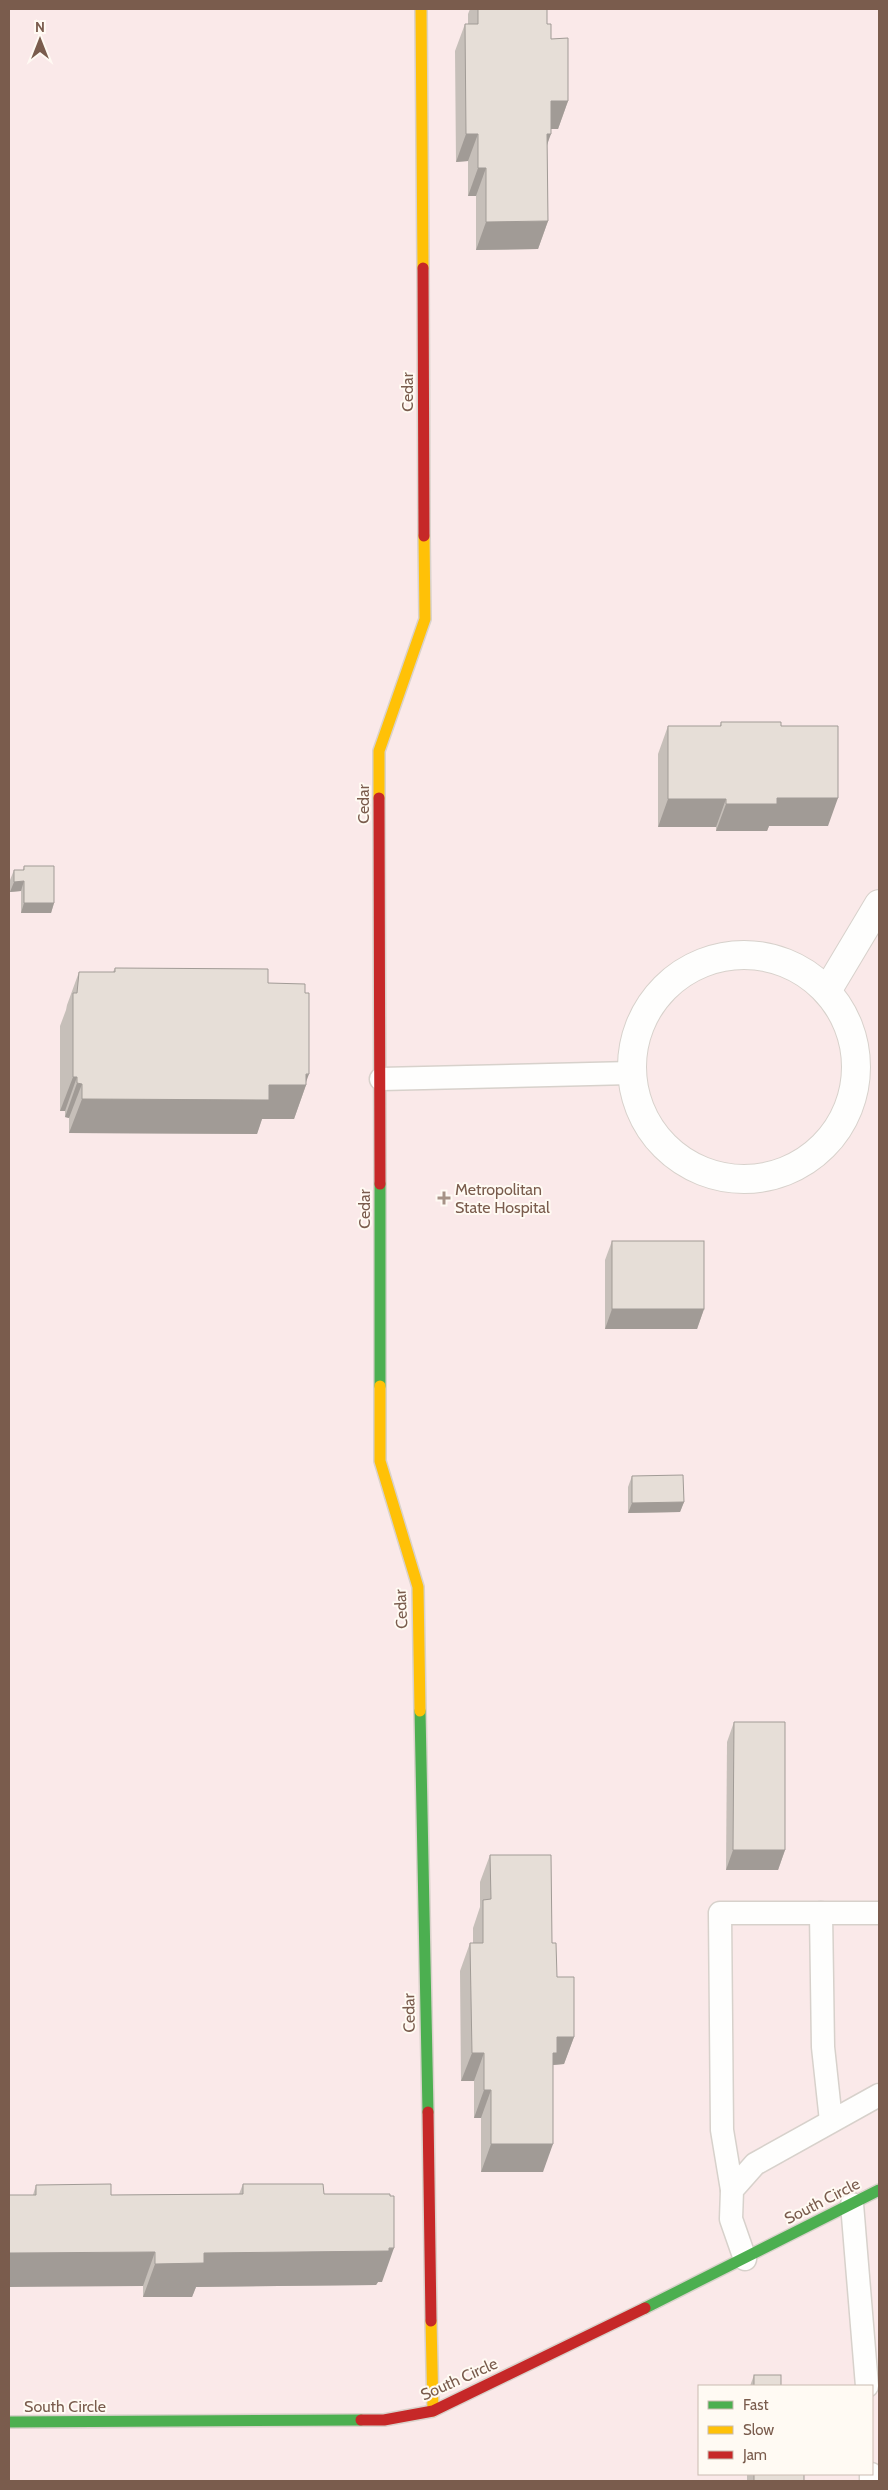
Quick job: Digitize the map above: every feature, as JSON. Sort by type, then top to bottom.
[{"type":"street","name":"Cedar","points":[[421,9],[425,619],[379,750],[381,1079],[380,1461],[418,1586],[433,2411]]},
{"type":"street","points":[[828,991],[879,904]]},
{"type":"street","points":[[733,954],[768,956],[800,969],[828,991],[848,1024],[857,1062],[851,1100],[834,1135],[805,1162],[768,1177],[730,1179],[692,1167],[661,1143],[639,1111],[631,1073],[634,1039],[648,1007],[670,981],[700,963],[733,954]]},
{"type":"street","name":"South Circle","points":[[9,2422],[384,2420],[433,2411],[745,2259],[879,2190]]},
{"type":"lane","points":[[381,1079],[631,1073]]},
{"type":"lane","points":[[745,2259],[731,2219],[732,2190],[722,2130],[720,1913],[879,1913]]},
{"type":"lane","points":[[821,1913],[823,2047],[832,2121]]},
{"type":"lane","points":[[732,2190],[755,2164],[879,2095]]},
{"type":"lane","points":[[852,2204],[867,2385]]},
{"type":"shaded area","name":"Metropolitan State Hospital","points":[[9,9],[879,9],[879,2481],[9,2481]]},
{"type":"building","points":[[478,9],[547,9],[547,24],[551,24],[551,39],[568,38],[568,101],[551,101],[551,134],[547,134],[548,221],[486,222],[486,168],[478,168],[478,134],[466,134],[465,24],[478,24]]},
{"type":"building","points":[[721,722],[781,722],[781,726],[838,726],[838,798],[777,798],[777,804],[726,804],[726,799],[668,799],[668,726],[721,726]]},
{"type":"building","points":[[24,866],[54,866],[54,903],[24,903],[24,881],[14,882],[14,870],[24,870]]},
{"type":"building","points":[[115,968],[268,969],[268,983],[305,984],[305,993],[309,993],[309,1074],[306,1074],[306,1085],[269,1085],[269,1100],[82,1099],[82,1084],[77,1083],[77,1077],[73,1077],[73,993],[77,993],[79,972],[115,972]]},
{"type":"building","points":[[612,1241],[704,1241],[704,1309],[612,1309]]},
{"type":"building","points":[[683,1475],[684,1502],[632,1503],[632,1476]]},
{"type":"building","points":[[734,1722],[785,1722],[785,1850],[733,1850]]},
{"type":"building","points":[[490,1855],[551,1855],[552,1943],[556,1943],[557,1977],[574,1977],[574,2037],[557,2037],[557,2053],[553,2053],[553,2144],[491,2144],[491,2090],[484,2090],[484,2053],[472,2053],[470,1943],[483,1943],[483,1900],[491,1899]]},
{"type":"building","points":[[111,2184],[111,2195],[243,2194],[243,2184],[323,2184],[324,2194],[390,2194],[390,2196],[394,2196],[394,2248],[389,2248],[389,2251],[204,2253],[204,2263],[155,2264],[155,2252],[9,2253],[9,2195],[36,2195],[36,2185]]},
{"type":"building","points":[[754,2375],[781,2375],[781,2385],[754,2385]]},
{"type":"building","points":[[754,2475],[804,2475],[804,2481],[754,2481]]},
{"type":"traffic: fast","points":[[380,1184],[380,1386]]},
{"type":"traffic: fast","points":[[420,1711],[428,2112]]},
{"type":"traffic: fast","points":[[645,2308],[879,2190]]},
{"type":"traffic: fast","points":[[9,2422],[361,2420]]},
{"type":"traffic: slow","points":[[421,9],[423,268]]},
{"type":"traffic: slow","points":[[379,798],[379,751],[425,619],[424,536]]},
{"type":"traffic: slow","points":[[380,1386],[380,1461],[418,1587],[420,1711]]},
{"type":"traffic: slow","points":[[431,2321],[433,2411]]},
{"type":"traffic: jam","points":[[423,268],[424,536]]},
{"type":"traffic: jam","points":[[379,798],[380,1184]]},
{"type":"traffic: jam","points":[[428,2112],[431,2321]]},
{"type":"traffic: jam","points":[[361,2420],[384,2420],[433,2411],[645,2308]]},
{"type":"place","name":"Metropolitan State Hospital","points":[[444,1198]]}]
